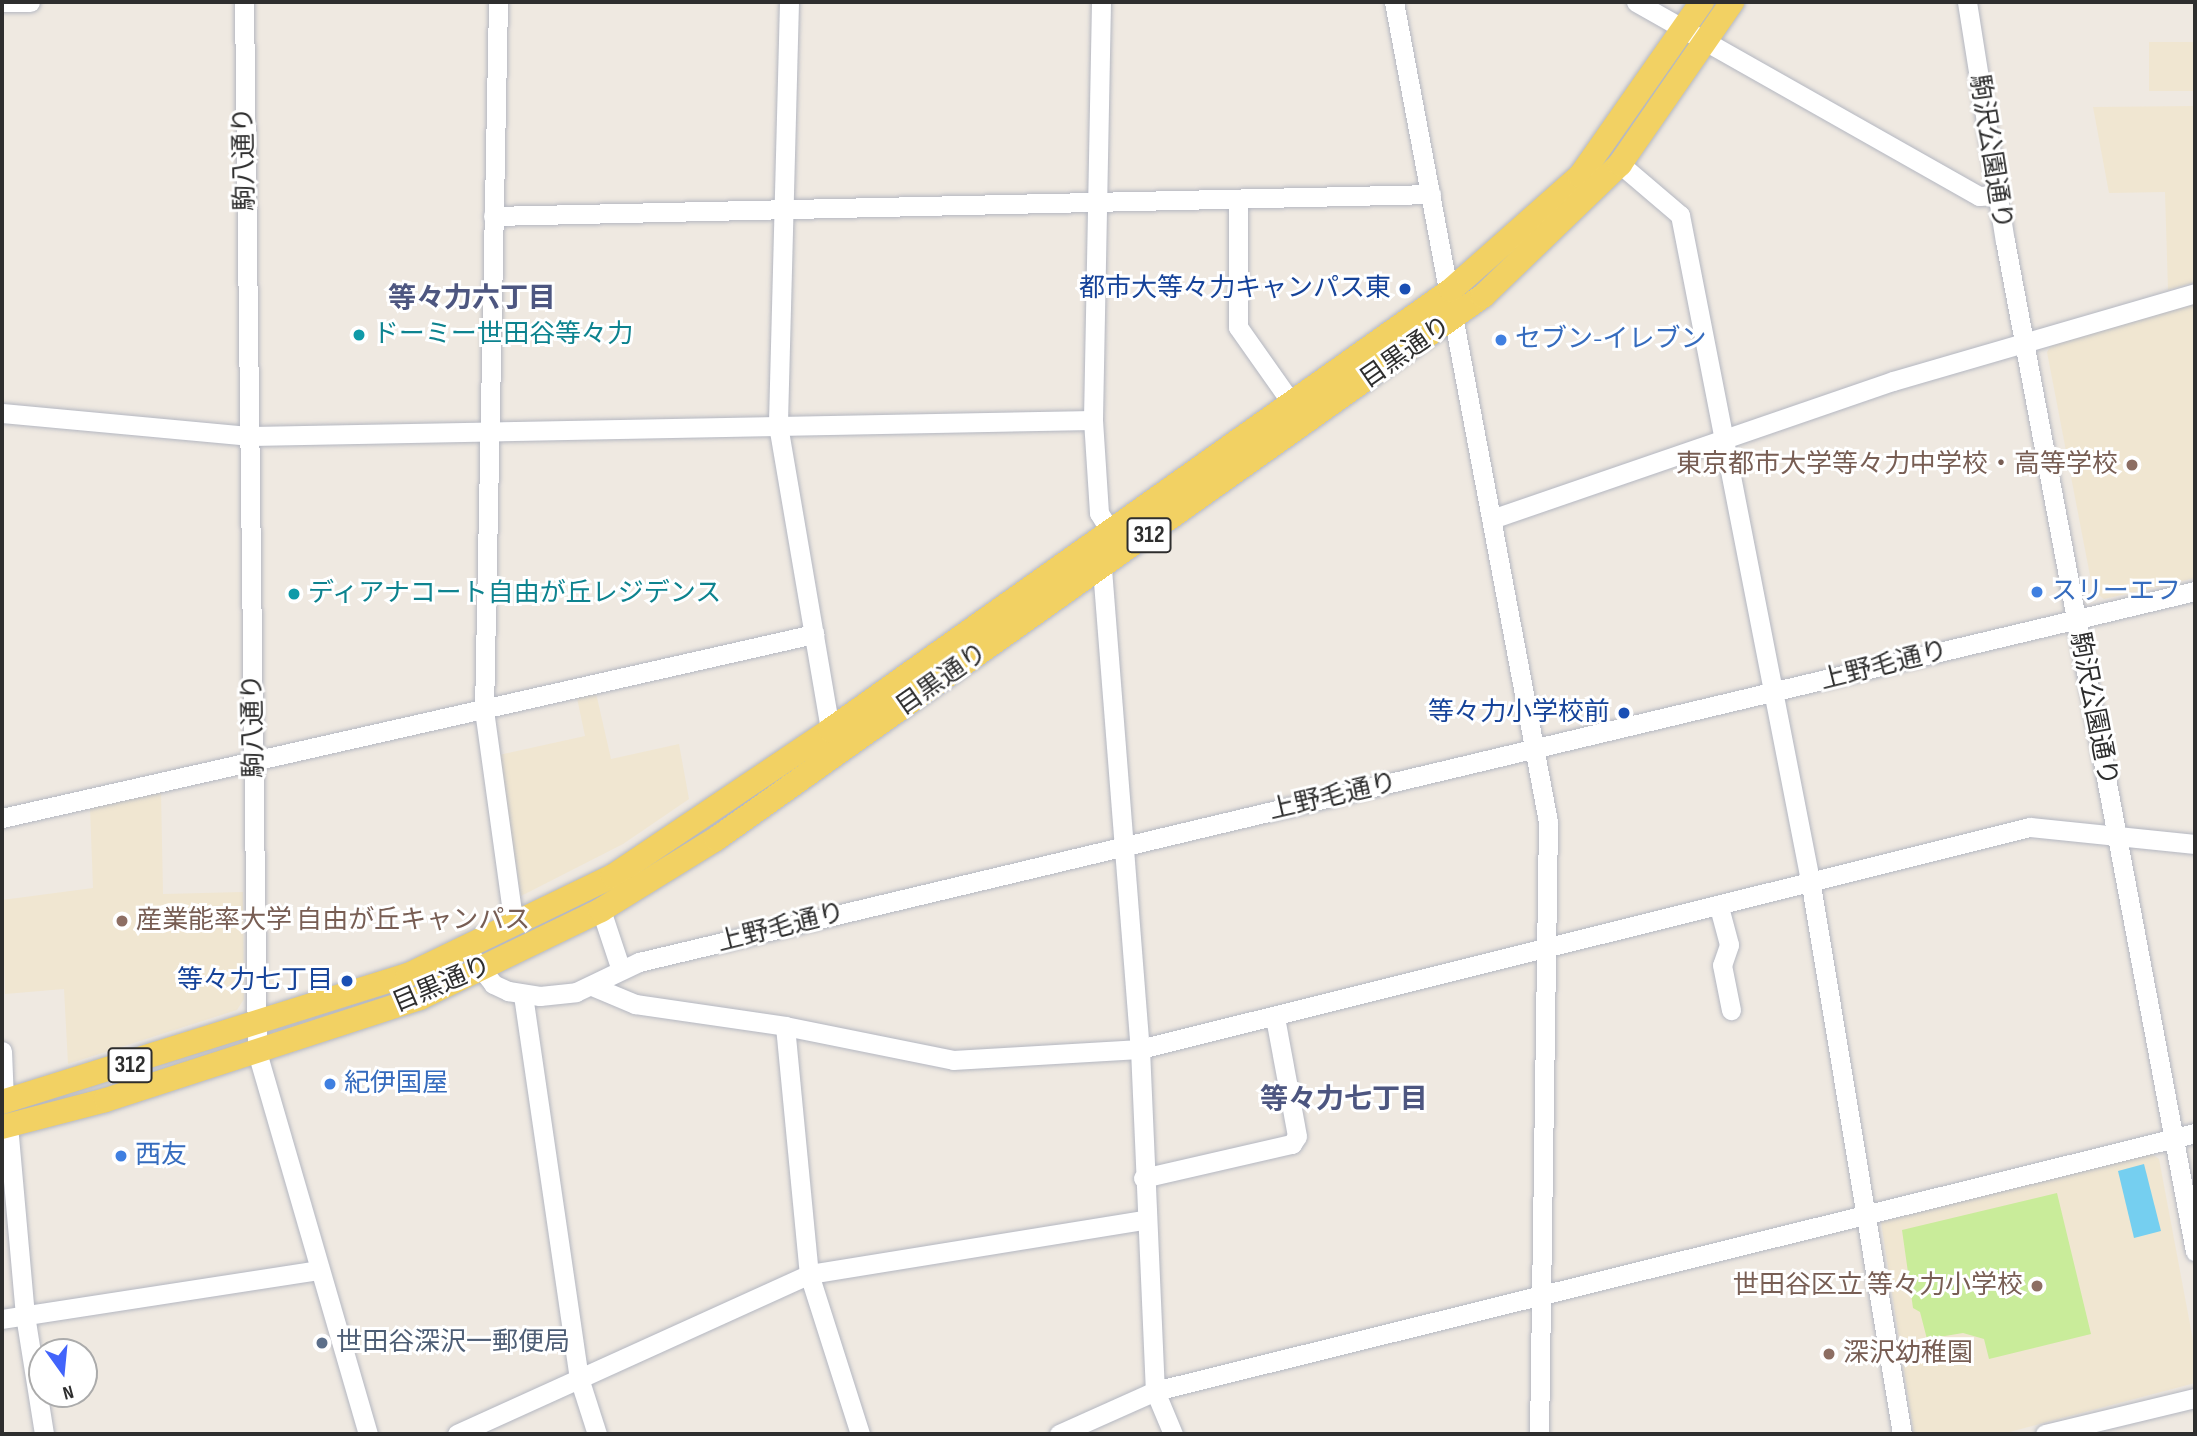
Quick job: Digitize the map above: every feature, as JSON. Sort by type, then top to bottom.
[{"type":"main road","name":"目黒通り","points":[[3,1101],[257,1026],[408,975],[467,949],[613,876],[830,730],[1451,290],[1580,176],[1702,2]]},
{"type":"main road","name":"目黒通り","points":[[5,1126],[257,1052],[420,998],[601,910],[716,839],[1454,319],[1497,284],[1620,164],[1732,2]]},
{"type":"street","points":[[2,2],[30,2]]},
{"type":"street","name":"駒八通り","points":[[244,2],[257,1052],[318,1270],[368,1434]]},
{"type":"street","points":[[498,2],[484,710],[514,925]]},
{"type":"street","points":[[789,2],[778,425],[830,730]]},
{"type":"street","points":[[1101,2],[1093,420],[1099,513],[1111,532]]},
{"type":"street","points":[[1394,2],[1451,290],[1454,319],[1536,750],[1551,855],[1539,1434]]},
{"type":"street","points":[[1636,2],[1979,196],[1997,195]]},
{"type":"street","name":"駒沢公園通り","points":[[1967,2],[1997,195],[2195,1251]]},
{"type":"street","points":[[1620,164],[1680,215],[1811,885],[1902,1434]]},
{"type":"street","points":[[493,216],[1431,194]]},
{"type":"street","points":[[1237,199],[1238,327],[1291,402]]},
{"type":"street","points":[[1492,519],[2024,342],[2195,293]]},
{"type":"street","points":[[2,413],[251,436],[1093,420]]},
{"type":"street","points":[[1102,569],[1140,1049],[1144,1220],[1155,1391],[1173,1434]]},
{"type":"street","name":"上野毛通り","points":[[481,970],[493,984],[523,995],[558,995],[592,986],[621,970],[1124,846],[2195,591]]},
{"type":"street","points":[[2,818],[814,634]]},
{"type":"street","points":[[592,986],[635,1004],[785,1026],[953,1060],[1140,1049],[1811,885],[2030,827],[2195,845]]},
{"type":"street","points":[[1719,906],[1728,945],[1722,965],[1731,1010]]},
{"type":"street","points":[[601,910],[621,970]]},
{"type":"street","points":[[467,949],[481,970]]},
{"type":"street","points":[[523,995],[579,1378],[597,1434]]},
{"type":"street","points":[[1143,1178],[1292,1144],[1297,1136],[1275,1017]]},
{"type":"street","points":[[785,1026],[809,1274],[860,1434]]},
{"type":"street","points":[[2,1051],[3,1101]]},
{"type":"street","points":[[5,1126],[25,1315],[44,1434]]},
{"type":"street","points":[[1059,1434],[1155,1391],[2195,1133]]},
{"type":"street","points":[[457,1434],[809,1274],[1144,1220]]},
{"type":"street","points":[[2,1319],[318,1270]]},
{"type":"street","points":[[2045,1434],[2195,1398]]},
{"type":"shaded area","points":[[2149,42],[2195,42],[2195,91],[2149,91]]},
{"type":"shaded area","points":[[2195,106],[2195,282],[2168,290],[2165,192],[2109,193],[2093,107]]},
{"type":"shaded area","name":"東京都市大学等々力中学校・高等学校","points":[[2195,299],[2195,578],[2104,599],[2093,591],[2047,352],[2053,343]]},
{"type":"shaded area","name":"産業能率大学 自由が丘キャンパス","points":[[596,693],[611,759],[679,744],[689,799],[623,844],[521,896],[499,755],[585,736],[577,698]]},
{"type":"shaded area","name":"産業能率大学 自由が丘キャンパス","points":[[161,791],[163,894],[243,892],[244,999],[237,1010],[68,1064],[64,989],[5,994],[2,900],[93,888],[90,808]]},
{"type":"shaded area","name":"世田谷区立 等々力小学校","points":[[2149,1152],[2159,1159],[2195,1351],[2195,1383],[2002,1434],[1914,1434],[1881,1222]]},
{"type":"green space","points":[[2057,1193],[2091,1334],[1989,1359],[1984,1339],[1963,1333],[1927,1339],[1920,1312],[1913,1308],[1902,1230]]},
{"type":"water","points":[[2144,1164],[2161,1231],[2134,1238],[2118,1171]]},
{"type":"place","name":"都市大等々力キャンパス東","points":[[1405,289]]},
{"type":"place","name":"ドーミー世田谷等々力","points":[[359,335]]},
{"type":"place","name":"セブン-イレブン","points":[[1501,340]]},
{"type":"place","name":"東京都市大学等々力中学校・高等学校","points":[[2132,465]]},
{"type":"place","name":"スリーエフ","points":[[2037,592]]},
{"type":"place","name":"ディアナコート自由が丘レジデンス","points":[[294,594]]},
{"type":"place","name":"等々力小学校前","points":[[1624,713]]},
{"type":"place","name":"産業能率大学 自由が丘キャンパス","points":[[122,921]]},
{"type":"place","name":"等々力七丁目","points":[[347,981]]},
{"type":"place","name":"紀伊国屋","points":[[330,1084]]},
{"type":"place","name":"西友","points":[[121,1156]]},
{"type":"place","name":"世田谷区立 等々力小学校","points":[[2037,1286]]},
{"type":"place","name":"世田谷深沢一郵便局","points":[[322,1343]]},
{"type":"place","name":"深沢幼稚園","points":[[1829,1354]]},
{"type":"district","name":"等々力六丁目","points":[[472,299]]},
{"type":"district","name":"等々力七丁目","points":[[1344,1100]]}]
